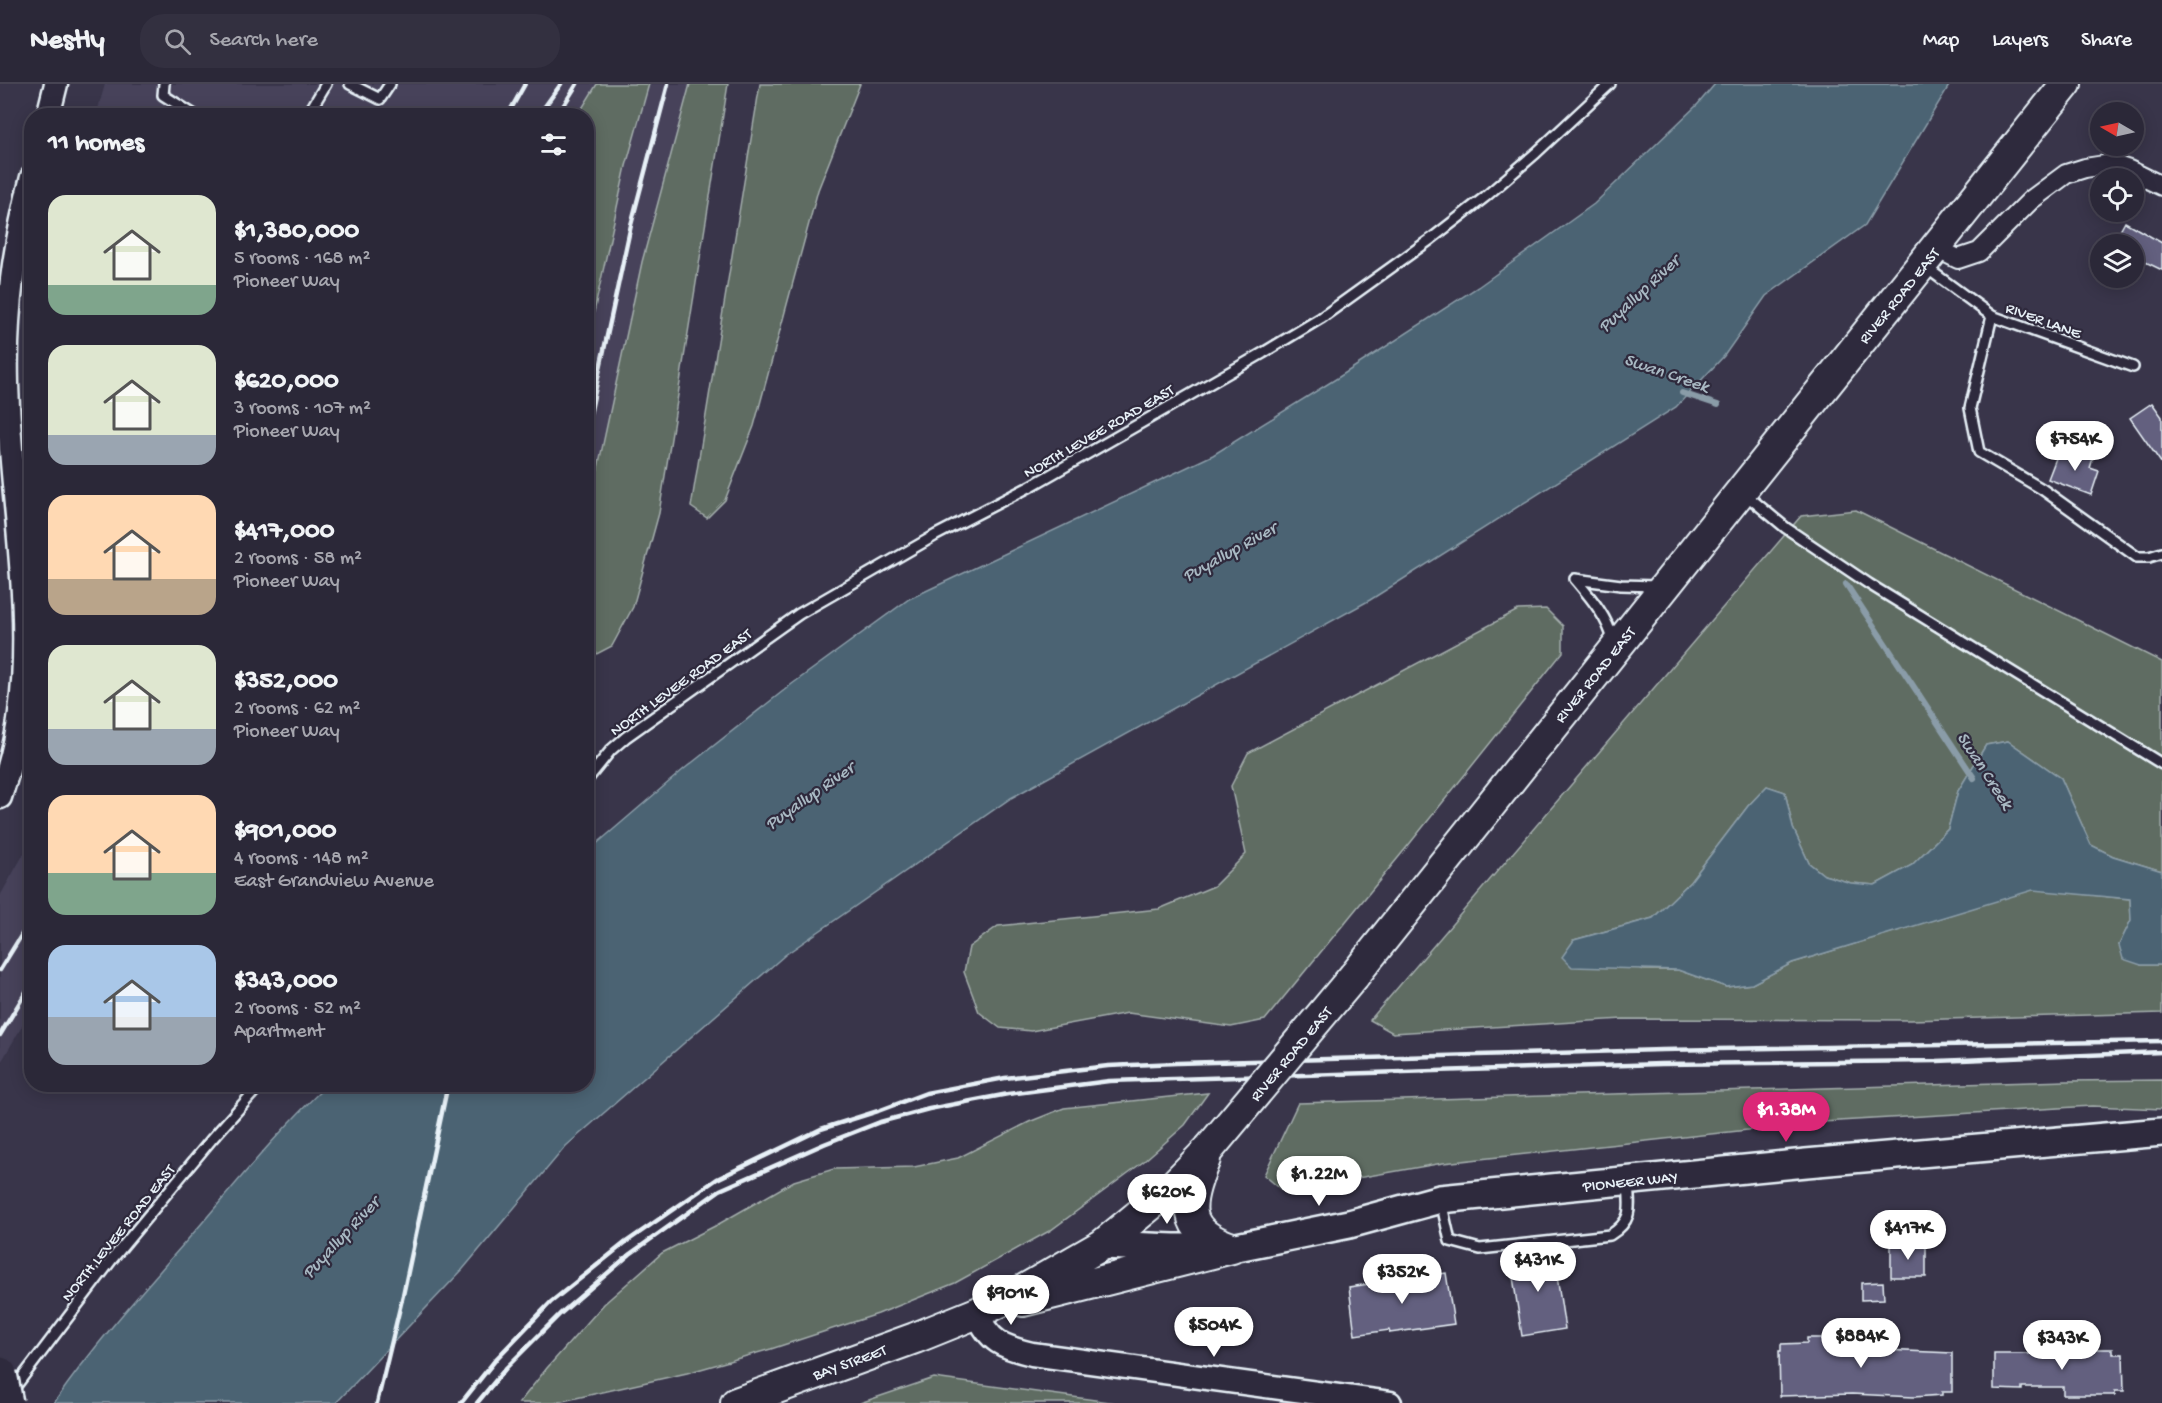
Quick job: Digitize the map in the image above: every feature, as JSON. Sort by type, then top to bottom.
[{"type":"highway","points":[[0,1374],[5,1403]]},
{"type":"main road","name":"RIVER ROAD EAST","points":[[977,1313],[1020,1292],[1102,1245],[1170,1189],[1209,1149],[1354,976],[2066,84]]},
{"type":"main road","name":"PIONEER WAY","points":[[1102,1245],[1232,1248],[1349,1224],[1440,1199],[2162,1132]]},
{"type":"main road","points":[[1209,1149],[1194,1185],[1190,1204],[1192,1219],[1199,1231],[1209,1239],[1232,1248]]},
{"type":"main road","points":[[977,1313],[1232,1248]]},
{"type":"main road","name":"BAY STREET","points":[[718,1403],[742,1400],[915,1338],[977,1313]]},
{"type":"street","points":[[50,108],[56,84]]},
{"type":"street","points":[[1929,256],[1958,259],[1979,252],[2031,200],[2066,174],[2085,168],[2111,164],[2162,186]]},
{"type":"street","points":[[24,212],[12,265],[7,324],[9,430],[24,622]]},
{"type":"street","points":[[0,797],[13,756],[24,668]]},
{"type":"street","points":[[977,1313],[983,1328],[997,1342],[1032,1354],[1390,1403]]},
{"type":"lane","points":[[164,84],[163,95],[183,108]]},
{"type":"lane","points":[[312,108],[326,84]]},
{"type":"lane","points":[[350,84],[380,99],[390,84]]},
{"type":"lane","name":"NORTH LEVEE ROAD EAST","points":[[594,771],[611,750],[626,737],[799,614],[936,535],[1031,486],[1263,354],[1330,311],[1422,246],[1485,197],[1610,84]]},
{"type":"lane","name":"RIVER LANE","points":[[1929,256],[1992,316],[2133,367]]},
{"type":"lane","points":[[1992,316],[1970,408],[1979,452],[2042,489],[2137,556],[2149,557],[2162,553]]},
{"type":"lane","points":[[1741,491],[1786,528],[1869,584],[2162,764]]},
{"type":"lane","points":[[1615,647],[1610,629],[1588,594],[1575,579],[1621,585],[1665,585]]},
{"type":"lane","name":"NORTH LEVEE ROAD EAST","points":[[5,1403],[19,1380],[112,1258],[254,1092]]},
{"type":"lane","points":[[1440,1199],[1450,1241],[1480,1249],[1610,1235],[1621,1228],[1628,1216],[1628,1180]]},
{"type":"shaded area","points":[[105,84],[597,84],[582,108],[98,108]]},
{"type":"shaded area","points":[[649,84],[690,84],[642,262],[594,486],[594,313],[626,166]]},
{"type":"shaded area","points":[[24,853],[24,1023],[0,1064],[0,896]]},
{"type":"green space","points":[[597,84],[649,84],[626,166],[594,312],[594,108],[582,108]]},
{"type":"green space","points":[[690,84],[728,84],[659,513],[633,607],[612,646],[594,655],[594,486],[642,262]]},
{"type":"green space","points":[[760,84],[860,84],[818,190],[754,426],[725,500],[707,518],[691,507]]},
{"type":"green space","points":[[1856,510],[2162,662],[2162,871],[2113,856],[2091,845],[2061,778],[2008,741],[1986,745],[1958,791],[1948,829],[1912,865],[1875,885],[1851,883],[1824,875],[1809,863],[1793,828],[1785,792],[1767,786],[1748,806],[1690,882],[1653,918],[1574,940],[1644,970],[1678,970],[1726,987],[1752,984],[1792,963],[2033,889],[2130,899],[2131,920],[2119,945],[2141,965],[2162,965],[2162,1013],[1911,1020],[1623,1019],[1393,1033],[1370,1020],[1801,516]]},
{"type":"green space","points":[[1546,609],[1563,626],[1563,652],[1265,1020],[1231,1027],[1128,1013],[1031,1031],[1000,1028],[979,1012],[964,972],[969,947],[998,926],[1159,909],[1214,886],[1246,854],[1231,786],[1248,753],[1518,610]]},
{"type":"green space","points":[[2162,1080],[2162,1109],[2092,1106],[1822,1122],[1443,1163],[1283,1191],[1264,1175],[1298,1103]]},
{"type":"green space","points":[[1208,1093],[1185,1125],[1143,1162],[1051,1230],[955,1283],[878,1314],[771,1349],[687,1373],[554,1403],[519,1403],[604,1304],[662,1253],[794,1181],[834,1169],[914,1167],[958,1158],[1029,1122],[1064,1108]]},
{"type":"green space","points":[[934,1378],[1117,1403],[860,1403]]},
{"type":"water","name":"Puyallup River","points":[[1715,84],[1950,84],[1865,225],[1766,296],[1724,356],[1676,407],[1370,600],[1011,798],[785,955],[566,1146],[463,1269],[336,1403],[54,1403],[104,1336],[276,1137],[320,1092],[594,1092],[594,846],[684,769],[792,684],[909,599],[1213,455],[1478,287],[1594,204],[1698,104]]},
{"type":"water","points":[[2008,741],[2061,778],[2091,845],[2113,856],[2162,871],[2162,965],[2141,965],[2123,959],[2119,945],[2131,920],[2130,899],[2033,890],[1792,963],[1752,984],[1726,987],[1678,970],[1572,967],[1562,957],[1574,940],[1653,918],[1690,882],[1748,806],[1767,786],[1785,792],[1793,828],[1809,863],[1824,875],[1851,883],[1875,885],[1912,865],[1948,829],[1958,791],[1986,745]]},
{"type":"building","points":[[2125,222],[2162,243],[2162,270],[2144,261],[2144,234],[2118,234]]},
{"type":"building","points":[[2152,403],[2162,417],[2162,464],[2130,418]]},
{"type":"building","points":[[2072,450],[2093,458],[2090,468],[2099,471],[2091,495],[2048,479],[2058,453],[2069,458]]},
{"type":"building","points":[[1891,1244],[1917,1244],[1918,1247],[1926,1247],[1926,1277],[1891,1277]]},
{"type":"building","points":[[1553,1250],[1565,1329],[1522,1336],[1510,1257]]},
{"type":"building","points":[[1446,1273],[1454,1324],[1390,1333],[1389,1330],[1355,1335],[1349,1287]]},
{"type":"building","points":[[1883,1282],[1884,1299],[1861,1300],[1861,1283]]},
{"type":"building","points":[[1807,1338],[1884,1338],[1884,1350],[1952,1353],[1952,1392],[1914,1397],[1852,1394],[1780,1396],[1779,1351],[1781,1351],[1781,1344],[1807,1343]]},
{"type":"building","points":[[2067,1349],[2113,1349],[2113,1354],[2123,1354],[2124,1391],[2115,1391],[2115,1395],[2063,1395],[2063,1387],[2022,1387],[2022,1390],[1994,1389],[1994,1354],[2029,1354],[2029,1351],[2067,1351]]},
{"type":"waterway","name":"Swan Creek","points":[[1682,393],[1718,405]]},
{"type":"waterway","name":"Swan Creek","points":[[1846,584],[1974,778]]},
{"type":"railway","points":[[512,108],[525,84]]},
{"type":"railway","points":[[544,108],[561,84]]},
{"type":"railway","points":[[562,108],[577,84]]},
{"type":"railway","points":[[594,396],[631,225],[668,84]]},
{"type":"railway","points":[[0,970],[24,931]]},
{"type":"railway","points":[[0,1035],[24,995]]},
{"type":"railway","points":[[461,1403],[497,1358],[551,1302],[626,1242],[717,1179],[821,1129],[926,1093],[1005,1078],[1108,1066],[1177,1063],[1662,1050],[2162,1041]]},
{"type":"railway","points":[[477,1403],[506,1368],[560,1314],[630,1254],[720,1190],[880,1122],[929,1109],[1008,1094],[1109,1081],[1661,1064],[1937,1061],[2162,1052]]},
{"type":"railway","points":[[377,1403],[403,1295],[446,1092]]}]
